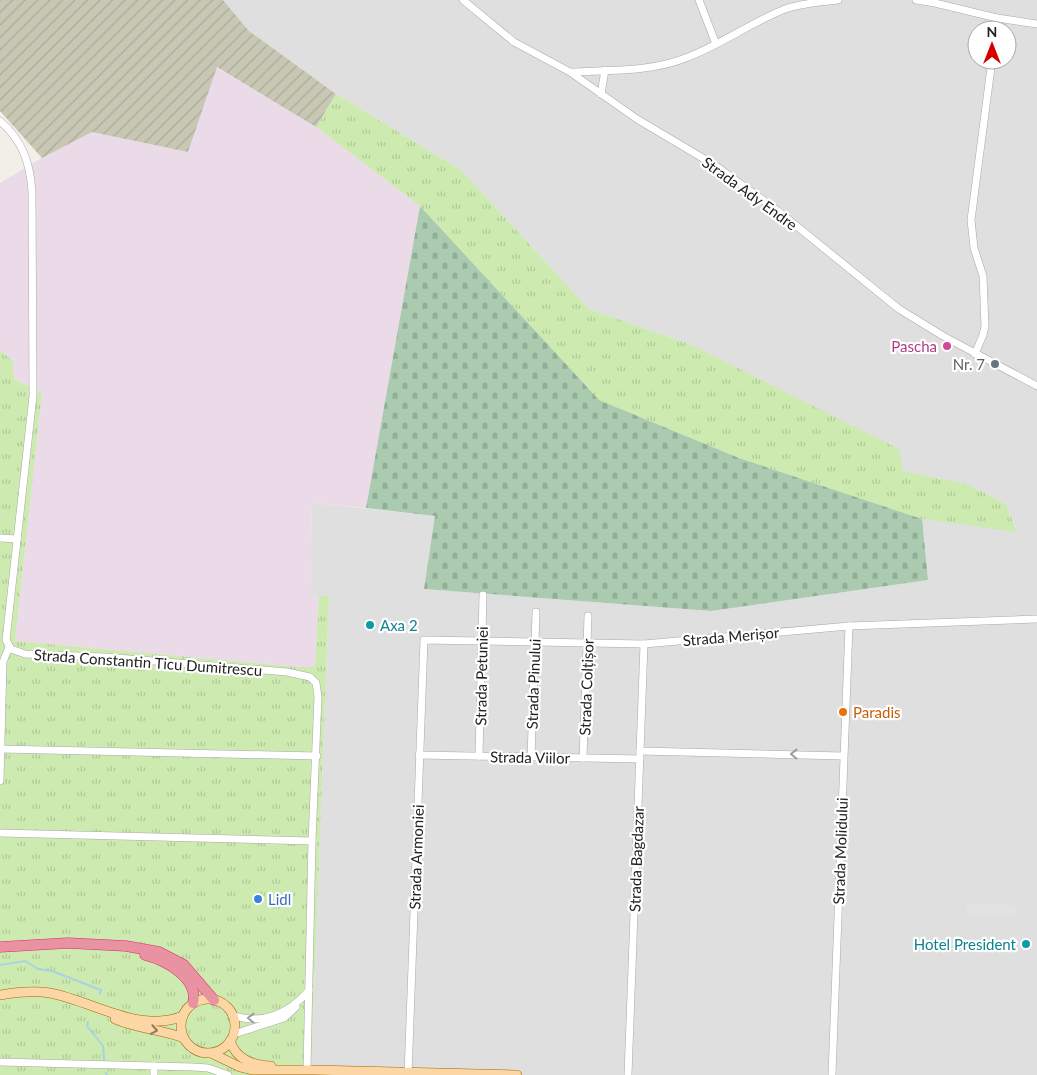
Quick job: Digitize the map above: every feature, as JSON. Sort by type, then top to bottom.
[{"type":"highway","points":[[0,949],[48,943],[144,948],[166,954],[184,965],[214,1000]]},
{"type":"highway","points":[[92,945],[142,954],[163,961],[180,974],[190,985],[194,993],[193,1003]]},
{"type":"main road","points":[[0,995],[36,991],[58,995],[135,1019],[160,1021],[183,1016]]},
{"type":"main road","points":[[211,1053],[224,1048],[232,1037],[235,1024],[232,1015],[223,1004],[214,1000],[203,999],[193,1003],[183,1016],[181,1027],[187,1044],[198,1051],[211,1053],[239,1071],[295,1069]]},
{"type":"main road","points":[[76,1001],[122,1022],[184,1038]]},
{"type":"main road","points":[[232,1037],[237,1054],[253,1063],[295,1069],[312,1071],[517,1075]]},
{"type":"street","name":"Strada Ady Endre","points":[[463,0],[514,42],[570,72],[652,128],[716,166],[778,211],[899,309],[976,354],[1037,386]]},
{"type":"street","points":[[699,0],[716,44]]},
{"type":"street","points":[[570,72],[648,67],[688,58],[784,9],[810,3],[838,0]]},
{"type":"street","points":[[916,0],[997,18],[1037,24]]},
{"type":"street","points":[[601,94],[605,70]]},
{"type":"street","points":[[976,354],[984,335],[985,326],[983,276],[973,242],[971,213],[991,70]]},
{"type":"street","points":[[0,122],[22,149],[28,164],[32,192],[33,396],[6,633],[9,647],[3,662],[0,780]]},
{"type":"street","points":[[0,538],[17,540]]},
{"type":"street","name":"Strada Petuniei","points":[[479,756],[483,596]]},
{"type":"street","name":"Strada Pinului","points":[[531,757],[536,612]]},
{"type":"street","name":"Strada Colțișor","points":[[583,758],[588,616]]},
{"type":"street","name":"Strada Merișor","points":[[424,640],[644,644],[849,626],[1037,619]]},
{"type":"street","name":"Strada Molidului","points":[[832,1075],[849,626]]},
{"type":"street","name":"Strada Armoniei","points":[[408,1073],[424,640]]},
{"type":"street","name":"Strada Bagdazar","points":[[628,1075],[644,644]]},
{"type":"street","name":"Strada Constantin Ticu Dumitrescu","points":[[9,647],[25,654],[106,657],[287,672],[306,675],[314,680],[317,688],[317,756],[312,842],[309,989],[312,1071]]},
{"type":"street","points":[[1,749],[317,756]]},
{"type":"street","name":"Strada Viilor","points":[[419,755],[583,758],[640,755],[843,756]]},
{"type":"street","points":[[0,833],[312,842]]},
{"type":"street","points":[[232,1037],[284,1018],[296,1008],[309,989]]},
{"type":"street","points":[[232,1015],[245,1018],[270,1017],[282,1013],[300,1001]]},
{"type":"street","points":[[0,1062],[208,1068],[228,1075]]},
{"type":"street","points":[[154,1066],[154,1075]]},
{"type":"shaded area","points":[[0,0],[223,0],[249,31],[336,94],[316,127],[217,67],[188,152],[92,132],[42,158],[0,111]]},
{"type":"shaded area","points":[[223,0],[1037,0],[1037,1075],[308,1075],[311,1074],[329,596],[310,596],[312,503],[436,516],[424,589],[711,611],[928,580],[922,519],[1017,531],[1006,504],[967,484],[902,471],[692,345],[589,309],[461,170],[336,94],[249,31]]},
{"type":"shaded area","points":[[216,67],[316,127],[420,206],[366,508],[312,503],[310,596],[319,596],[315,664],[312,667],[300,667],[15,641],[42,393],[14,379],[13,361],[0,350],[0,183],[42,158],[92,132],[188,152]]},
{"type":"shaded area","points":[[967,904],[1016,905],[1016,917],[966,916]]},
{"type":"green space","points":[[336,94],[461,170],[589,309],[692,345],[899,449],[903,471],[967,484],[1006,504],[1017,532],[922,519],[739,458],[599,400],[420,206],[316,127]]},
{"type":"green space","points":[[420,206],[599,400],[739,458],[922,519],[928,580],[711,611],[424,589],[435,516],[366,508]]},
{"type":"green space","points":[[0,350],[13,361],[14,379],[42,393],[15,641],[312,667],[315,664],[319,596],[329,596],[311,1075],[0,1075]]},
{"type":"waterway","points":[[0,965],[25,961],[38,969],[52,971],[101,990],[100,994]]},
{"type":"waterway","points":[[88,1022],[87,1026],[103,1046],[104,1060]]},
{"type":"place","name":"Pascha","points":[[947,346]]},
{"type":"place","name":"Nr. 7","points":[[995,364]]},
{"type":"place","name":"Axa 2","points":[[370,625]]},
{"type":"place","name":"Paradis","points":[[843,712]]},
{"type":"place","name":"Lidl","points":[[258,899]]},
{"type":"place","name":"Hotel President","points":[[1026,944]]}]
